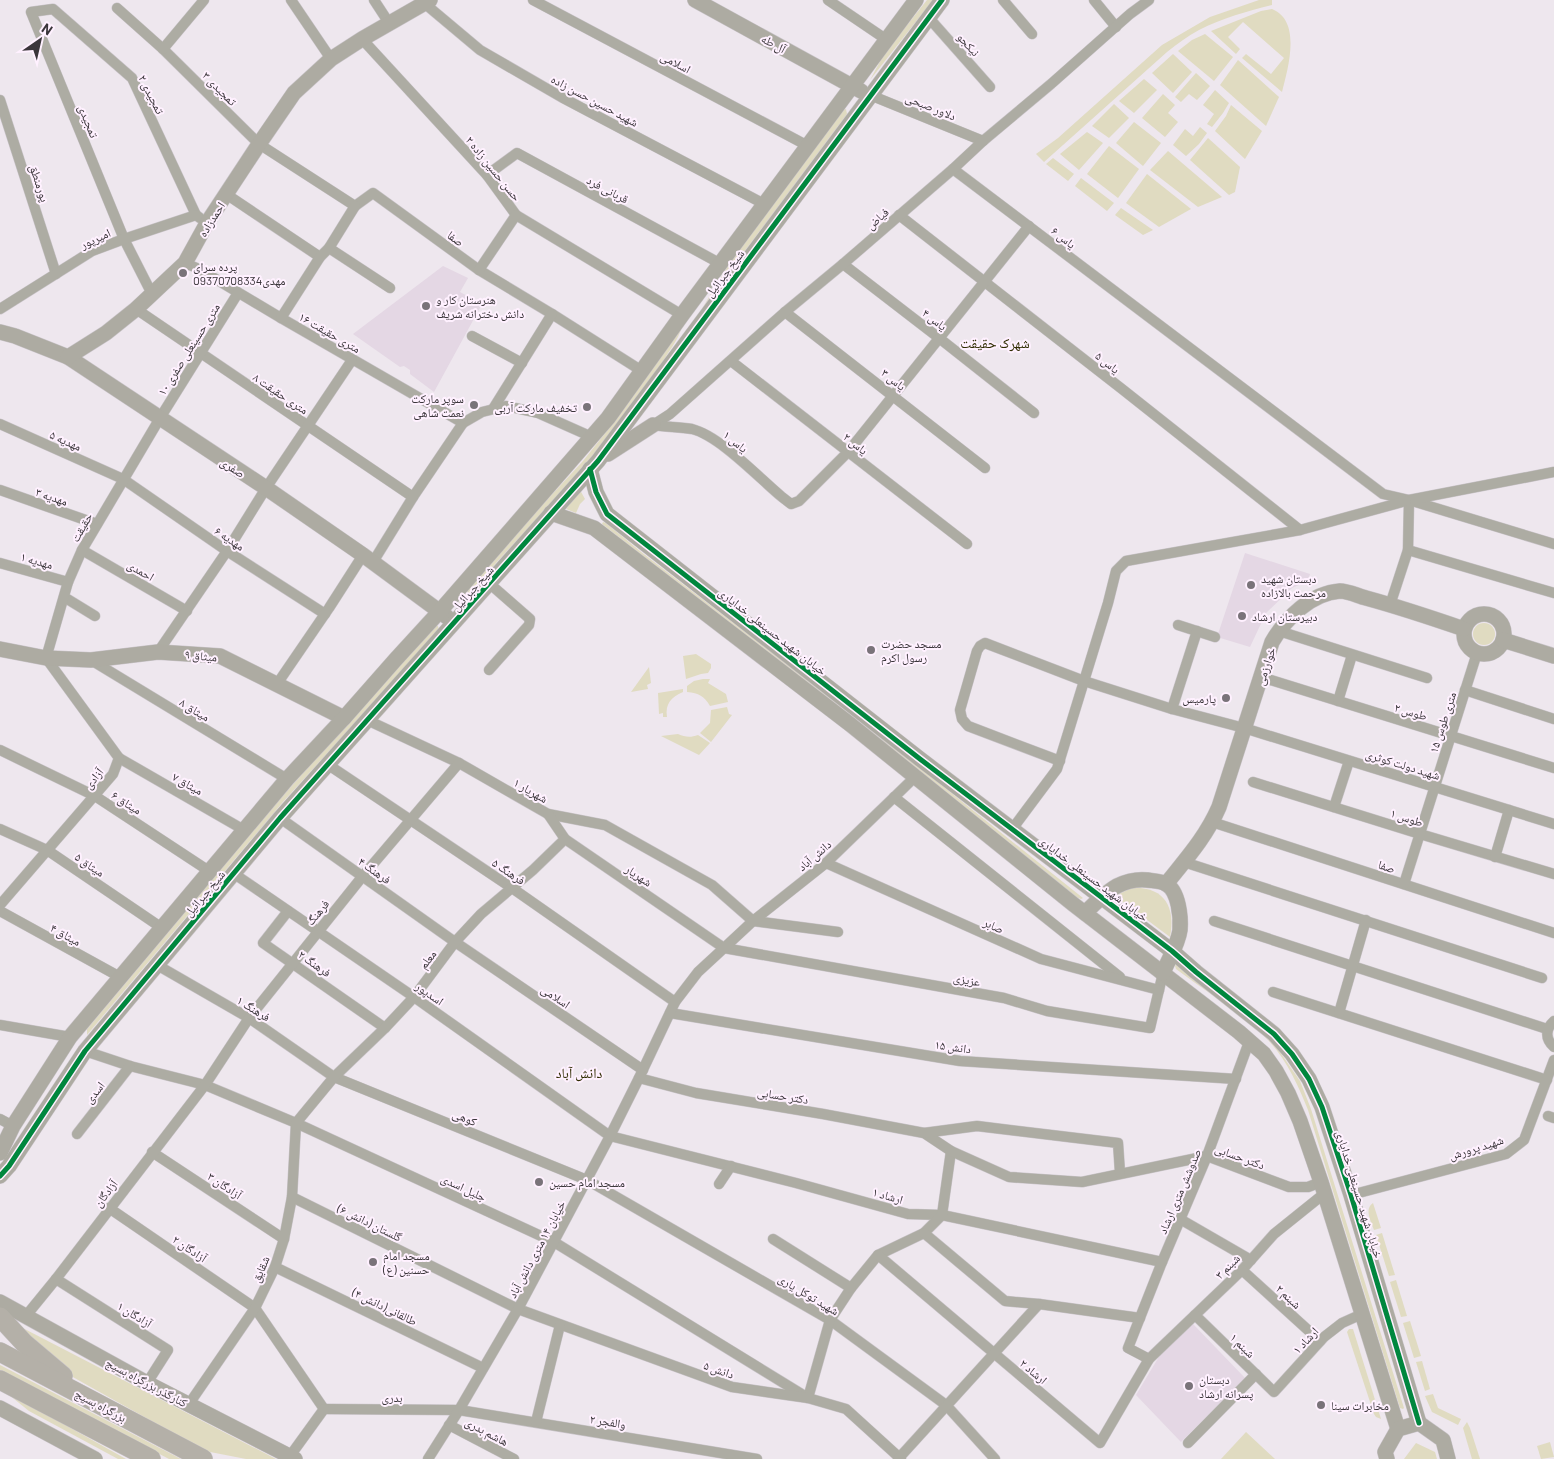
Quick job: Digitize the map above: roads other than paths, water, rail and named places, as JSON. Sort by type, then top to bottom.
[{"type":"highway","points":[[0,1316],[24,1343],[91,1400]]},
{"type":"highway","name":"بزرگراه بسیج","points":[[0,1352],[204,1458]]},
{"type":"highway","name":"بزرگراه بسیج","points":[[0,1380],[151,1459]]},
{"type":"street","points":[[164,50],[204,0]]},
{"type":"street","points":[[291,0],[331,59]]},
{"type":"street","points":[[374,0],[389,23]]},
{"type":"street","name":"اسلامی","points":[[533,0],[808,146]]},
{"type":"street","name":"آل طه","points":[[696,0],[852,87],[870,95]]},
{"type":"street","points":[[828,0],[886,40]]},
{"type":"street","name":"شیخ جبرائیل","points":[[0,1153],[7,1122],[70,1037],[286,779],[344,718],[440,611],[608,418],[682,315],[916,0]]},
{"type":"street","name":"شیخ جبرائیل","points":[[0,1186],[4,1171],[85,1051],[280,818],[594,465],[942,0]]},
{"type":"street","points":[[1003,0],[1032,34]]},
{"type":"street","points":[[1094,0],[1116,27]]},
{"type":"street","name":"فیاض","points":[[653,425],[670,414],[953,169],[983,140],[1149,0]]},
{"type":"street","name":"احمدزاده","points":[[68,357],[106,333],[136,309],[185,263],[202,219],[226,194],[294,93],[331,59],[362,38],[427,2]]},
{"type":"street","name":"شهید حسین حسن زاده","points":[[427,2],[480,50],[563,98],[764,204]]},
{"type":"street","name":"تمجیدی ۳","points":[[117,8],[164,50],[259,144]]},
{"type":"street","name":"تمجیدی ۲","points":[[31,12],[53,9],[132,78],[202,219]]},
{"type":"street","name":"تمجیدی","points":[[31,12],[124,239],[152,294]]},
{"type":"street","name":"نیکجو","points":[[929,18],[990,87]]},
{"type":"street","name":"حسن حسین زاده ۲","points":[[362,38],[487,175],[516,215],[682,315]]},
{"type":"street","name":"دلاور صبحی","points":[[870,95],[983,140]]},
{"type":"street","name":"پورمنطق","points":[[0,100],[56,274]]},
{"type":"street","points":[[259,144],[355,206],[281,318]]},
{"type":"street","name":"قربانی فرد","points":[[487,175],[516,154],[721,264]]},
{"type":"street","name":"یاس ۶","points":[[953,169],[1383,494],[1409,500],[1554,544]]},
{"type":"street","name":"صفا","points":[[355,206],[372,193],[479,270],[642,371]]},
{"type":"street","points":[[226,194],[320,257]]},
{"type":"street","points":[[479,270],[516,215]]},
{"type":"street","name":"یاس ۵","points":[[899,215],[1300,530]]},
{"type":"street","name":"امیرپور","points":[[0,308],[92,251],[124,239],[202,219]]},
{"type":"street","points":[[848,452],[1029,226]]},
{"type":"street","points":[[329,248],[390,288]]},
{"type":"street","name":"۱۶ متری حقیقت","points":[[185,263],[199,269],[352,360],[463,423]]},
{"type":"street","name":"یاس ۴","points":[[843,264],[1034,413]]},
{"type":"street","name":"۱۰ متری حسینعلی صفری","points":[[160,418],[238,293]]},
{"type":"street","name":"۸ متری حقیقت","points":[[136,309],[413,497]]},
{"type":"street","name":"یاس ۳","points":[[786,312],[985,468]]},
{"type":"street","points":[[493,409],[552,314]]},
{"type":"street","points":[[682,315],[697,327]]},
{"type":"street","name":"صفری","points":[[0,332],[68,357],[266,488],[368,559],[454,623]]},
{"type":"street","points":[[472,336],[522,363]]},
{"type":"street","points":[[158,652],[227,551],[266,488],[352,360]]},
{"type":"street","name":"یاس ۲","points":[[730,361],[967,544]]},
{"type":"street","points":[[277,684],[325,614],[413,497],[463,423],[482,412],[506,406],[538,413],[592,437]]},
{"type":"street","points":[[636,410],[640,418],[646,423],[653,425]]},
{"type":"street","name":"حقیقت","points":[[46,658],[68,582],[82,550],[160,418]]},
{"type":"street","name":"مهدیه ۵","points":[[0,424],[123,479]]},
{"type":"street","points":[[594,465],[653,425]]},
{"type":"street","name":"یاس ۱","points":[[653,425],[693,430],[709,436],[724,446],[791,504],[799,501],[848,452]]},
{"type":"street","name":"خیابان شهید حسینعلی خدایاری","points":[[594,465],[596,492],[607,514],[920,759],[1172,951],[1274,1034],[1292,1054],[1309,1079],[1322,1107],[1351,1195],[1419,1423]]},
{"type":"street","points":[[1013,828],[1057,768],[1060,761],[1116,571],[1126,561],[1300,530],[1409,500],[1554,472]]},
{"type":"street","name":"مهدیه ۶","points":[[123,479],[227,551],[325,614]]},
{"type":"street","name":"مهدیه ۳","points":[[0,490],[96,524]]},
{"type":"street","points":[[1390,604],[1408,550],[1409,500]]},
{"type":"street","points":[[551,513],[594,528],[916,776],[1085,913],[1239,1032],[1264,1054],[1288,1093],[1323,1188],[1398,1429]]},
{"type":"street","points":[[594,528],[600,517],[607,514]]},
{"type":"street","name":"احمدی","points":[[82,550],[187,611]]},
{"type":"street","points":[[1408,550],[1554,593]]},
{"type":"street","name":"مهدیه ۱","points":[[0,563],[68,582]]},
{"type":"street","points":[[489,670],[530,622],[530,619],[490,584]]},
{"type":"street","name":"خوارزمی","points":[[1166,884],[1203,838],[1212,822],[1262,677],[1272,642],[1278,631],[1303,606],[1316,598],[1342,591],[1390,604],[1464,629]]},
{"type":"street","points":[[64,597],[95,616]]},
{"type":"street","points":[[1478,615],[1492,615],[1502,624],[1504,640],[1499,649],[1493,652],[1487,654],[1477,653],[1469,648],[1465,642],[1464,629],[1472,618],[1478,615]]},
{"type":"street","points":[[1178,625],[1215,637]]},
{"type":"street","points":[[1172,709],[1197,631]]},
{"type":"street","points":[[1278,631],[1427,678]]},
{"type":"street","points":[[1504,640],[1554,656]]},
{"type":"street","name":"شهید دولت کوثری","points":[[1060,761],[968,726],[962,719],[960,710],[980,646],[985,643],[1084,681],[1172,709],[1244,728],[1554,824]]},
{"type":"street","name":"میثاق ۹","points":[[0,649],[46,658],[91,660],[158,652],[220,656],[344,718]]},
{"type":"street","name":"۱۵ متری طوس","points":[[1404,884],[1477,653]]},
{"type":"street","points":[[1338,701],[1352,654]]},
{"type":"street","points":[[46,658],[119,758]]},
{"type":"street","name":"میثاق ۸","points":[[91,660],[286,779]]},
{"type":"street","name":"طوس ۲","points":[[1262,677],[1554,768]]},
{"type":"street","points":[[1466,690],[1554,719]]},
{"type":"street","name":"شهریار ۱","points":[[367,720],[459,763],[548,814],[605,825],[712,885],[753,921]]},
{"type":"street","name":"میثاق ۶","points":[[0,750],[95,796],[209,871]]},
{"type":"street","name":"آزادی","points":[[0,905],[113,774],[119,758]]},
{"type":"street","name":"میثاق ۷","points":[[119,758],[244,830]]},
{"type":"street","points":[[1334,807],[1349,761]]},
{"type":"street","name":"فرهنگ","points":[[205,1084],[249,1018],[362,877],[459,763]]},
{"type":"street","name":"فرهنگ ۵","points":[[327,764],[512,888],[675,1002]]},
{"type":"street","name":"دانش آباد","points":[[724,948],[753,921],[826,863],[916,776]]},
{"type":"street","name":"طوس ۱","points":[[1253,782],[1554,874]]},
{"type":"street","points":[[894,797],[1124,981]]},
{"type":"street","points":[[1495,857],[1510,810]]},
{"type":"street","name":"شهریار","points":[[548,814],[565,840],[724,948]]},
{"type":"street","name":"فرهنگ ۴","points":[[280,818],[456,942]]},
{"type":"street","name":"صفا","points":[[1212,822],[1554,933]]},
{"type":"street","name":"میثاق ۵","points":[[0,829],[46,850],[162,928]]},
{"type":"street","name":"معلم","points":[[296,1123],[334,1077],[386,1028],[414,997],[456,942],[481,914],[565,840]]},
{"type":"street","points":[[1185,860],[1190,864],[1542,978]]},
{"type":"street","name":"صابر","points":[[826,863],[1041,959],[1160,990]]},
{"type":"street","name":"اسدپور","points":[[233,873],[414,997],[610,1136]]},
{"type":"street","points":[[1085,913],[1101,897],[1118,885],[1139,880],[1150,880],[1166,884],[1174,892],[1180,911],[1180,930],[1179,937],[1163,973]]},
{"type":"street","name":"فرهنگ ۲","points":[[288,911],[263,943],[386,1028]]},
{"type":"street","name":"میثاق ۴","points":[[0,912],[120,978]]},
{"type":"street","points":[[1339,1013],[1366,920]]},
{"type":"street","points":[[753,921],[838,932]]},
{"type":"street","points":[[1214,921],[1352,966],[1551,1025],[1548,1039],[1554,1047]]},
{"type":"street","name":"اسلامی","points":[[456,942],[641,1074]]},
{"type":"street","name":"عزیزی","points":[[724,948],[1004,998],[1047,1011],[1150,1028],[1163,973]]},
{"type":"street","name":"خیابان ۱۴ متری دانش آباد","points":[[428,1459],[460,1410],[518,1309],[610,1136],[675,1002],[698,972],[724,948]]},
{"type":"street","name":"فرهنگ ۱","points":[[157,965],[249,1018],[334,1077]]},
{"type":"street","points":[[1273,992],[1547,1080]]},
{"type":"street","name":"دانش ۱۵","points":[[670,1013],[960,1061],[1236,1079]]},
{"type":"street","points":[[0,1025],[70,1037]]},
{"type":"street","name":"صدوشش متری ارشاد","points":[[1149,1359],[1128,1348],[1207,1156],[1249,1042]]},
{"type":"street","name":"جلیل اسدی","points":[[85,1051],[130,1066],[205,1084],[296,1123],[554,1242],[808,1398]]},
{"type":"street","name":"شهید پرورش","points":[[1351,1195],[1506,1154],[1524,1140],[1554,1060]]},
{"type":"street","name":"اسدی","points":[[77,1134],[130,1066]]},
{"type":"street","name":"دکتر حسابی","points":[[641,1074],[696,1093],[924,1133],[977,1126],[1118,1143],[1120,1173]]},
{"type":"street","name":"کوهی","points":[[334,1077],[587,1180]]},
{"type":"street","name":"آزادگان","points":[[25,1317],[205,1084]]},
{"type":"street","name":"شقایق","points":[[189,1404],[255,1308],[276,1267],[284,1239],[292,1197],[296,1123]]},
{"type":"street","name":"دکتر حسابی","points":[[924,1133],[951,1151],[1009,1177],[1082,1182],[1207,1156],[1289,1187],[1323,1188]]},
{"type":"street","name":"ارشاد ۱","points":[[610,1136],[796,1183],[908,1214],[942,1215],[1162,1262]]},
{"type":"street","points":[[808,1398],[830,1320],[851,1288],[878,1255],[924,1233],[942,1215],[951,1151]]},
{"type":"street","name":"آزادگان ۳","points":[[152,1152],[284,1239]]},
{"type":"street","points":[[719,1184],[731,1166]]},
{"type":"street","name":"شهید توکل یاری","points":[[587,1180],[830,1320],[946,1405],[995,1459]]},
{"type":"street","name":"شبنم ۳","points":[[1149,1359],[1242,1270],[1274,1234],[1323,1188]]},
{"type":"street","name":"گلستان (دانش ۶)","points":[[292,1197],[518,1309]]},
{"type":"street","name":"آزادگان ۲","points":[[110,1208],[255,1308]]},
{"type":"street","points":[[1180,1219],[1251,1260]]},
{"type":"street","points":[[924,1233],[1006,1301],[1140,1318]]},
{"type":"street","points":[[773,1239],[851,1288]]},
{"type":"street","name":"ارشاد ۲","points":[[878,1255],[1100,1443],[1149,1359]]},
{"type":"street","name":"طالقانی(دانش ۴)","points":[[276,1267],[483,1368]]},
{"type":"street","name":"شبنم ۲","points":[[1242,1270],[1320,1341]]},
{"type":"street","name":"آزادگان ۱","points":[[56,1279],[168,1350],[147,1383]]},
{"type":"street","name":"کنارگذر بزرگراه بسیج","points":[[0,1302],[147,1383],[293,1458]]},
{"type":"street","points":[[899,1458],[1038,1304]]},
{"type":"street","points":[[255,1308],[324,1409],[293,1458]]},
{"type":"street","name":"دانش ۵","points":[[518,1309],[732,1387],[808,1398],[846,1409],[899,1458]]},
{"type":"street","name":"ارشاد ۱","points":[[1274,1392],[1320,1341],[1342,1323],[1362,1314]]},
{"type":"street","name":"شبنم ۱","points":[[1195,1316],[1274,1392]]},
{"type":"street","points":[[536,1422],[560,1325]]},
{"type":"street","points":[[1188,1443],[1256,1374]]},
{"type":"street","points":[[0,1408],[95,1459]]},
{"type":"street","name":"بدری","points":[[324,1409],[460,1410]]},
{"type":"street","name":"والفجر ۲","points":[[460,1410],[754,1459]]},
{"type":"street","points":[[1387,1459],[1385,1452],[1398,1429],[1419,1423],[1443,1440],[1448,1459]]},
{"type":"street","name":"هاشم بدری","points":[[449,1425],[514,1459]]},
{"type":"place","name":"پرده سرای مهدی09370708334","points":[[183,273]]},
{"type":"place","name":"هنرستان کار و دانش دخترانه شریف","points":[[426,306]]},
{"type":"place","name":"سوپر مارکت نعمت شاهی","points":[[474,405]]},
{"type":"place","name":"تخفیف مارکت آربی","points":[[587,407]]},
{"type":"place","name":"دبستان شهید مرحمت بالازاده","points":[[1251,585]]},
{"type":"place","name":"دبیرستان ارشاد","points":[[1242,616]]},
{"type":"place","name":"مسجد حضرت رسول اکرم","points":[[871,650]]},
{"type":"place","name":"پارمیس","points":[[1226,698]]},
{"type":"place","name":"مسجد امام حسین","points":[[539,1182]]},
{"type":"place","name":"مسجد امام حسنین (ع)","points":[[373,1262]]},
{"type":"place","name":"دبستان پسرانه ارشاد","points":[[1189,1386]]},
{"type":"place","name":"مخابرات سینا","points":[[1321,1405]]},
{"type":"district","name":"شهرک حقیقت","points":[[995,342]]},
{"type":"district","name":"دانش آباد","points":[[579,1072]]}]
